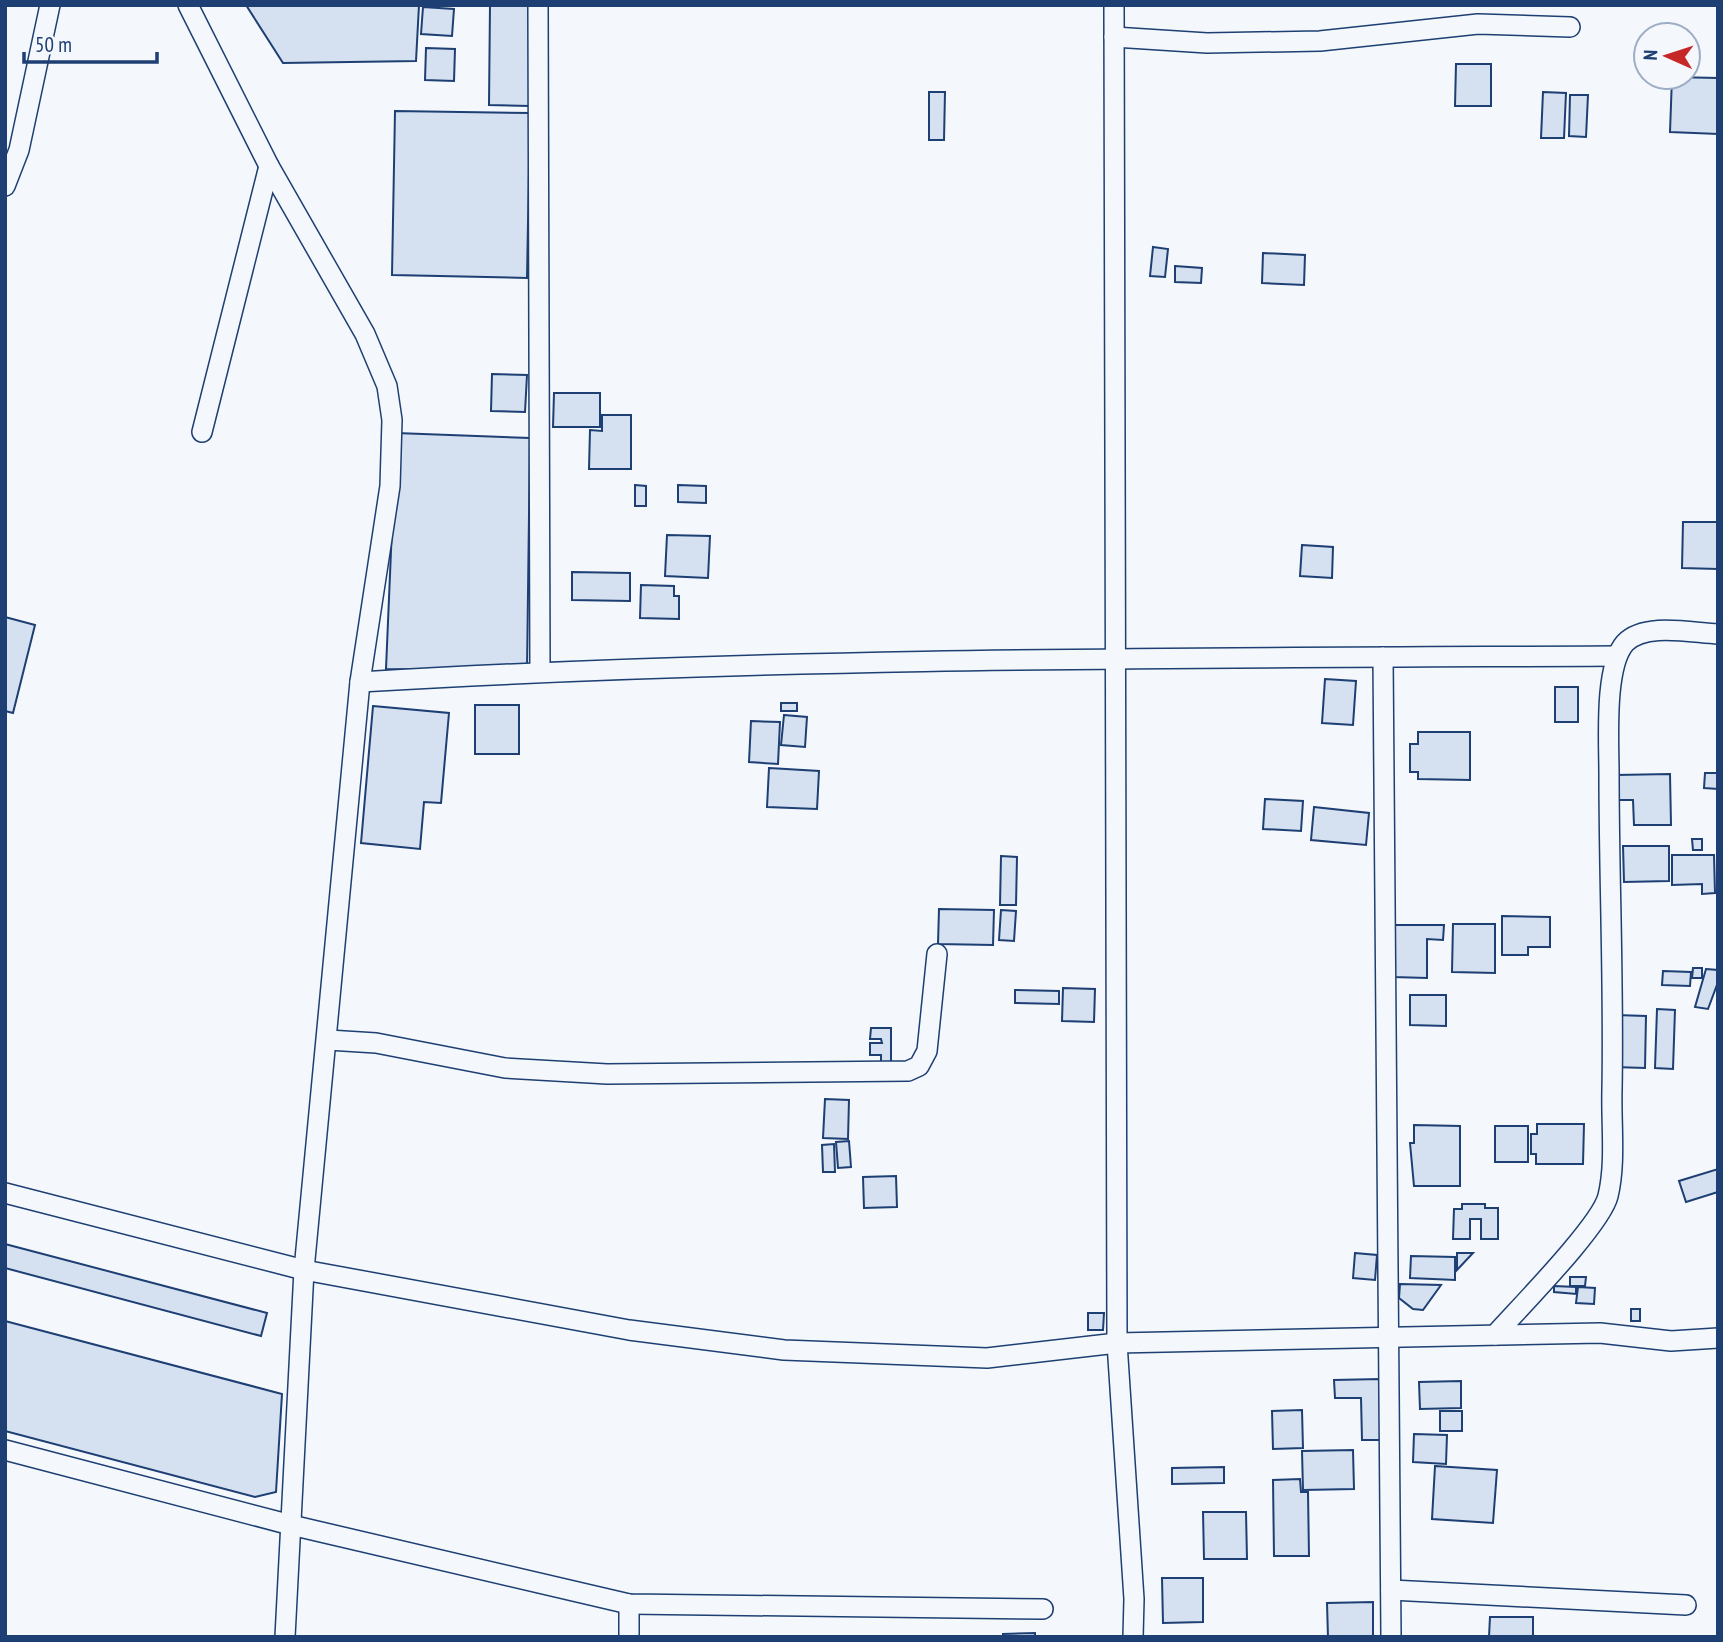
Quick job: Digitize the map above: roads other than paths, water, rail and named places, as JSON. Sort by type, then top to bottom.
[{"type":"street","points":[[5,186],[19,149],[50,5]]},
{"type":"street","points":[[188,5],[269,166],[365,334],[387,386],[392,420],[390,486],[360,682],[304,1270],[285,1637]]},
{"type":"street","points":[[538,5],[540,671]]},
{"type":"street","points":[[1114,5],[1117,1343],[1134,1599],[1133,1637]]},
{"type":"street","points":[[1114,37],[1207,43],[1321,41],[1478,24],[1570,27]]},
{"type":"street","points":[[202,432],[269,166]]},
{"type":"street","points":[[1496,1335],[1590,1228],[1608,1196],[1613,1054],[1609,731],[1613,671],[1617,656],[1626,642],[1655,631],[1718,634]]},
{"type":"street","points":[[360,682],[540,671],[1117,659],[1617,656]]},
{"type":"street","points":[[1383,657],[1391,1637]]},
{"type":"street","points":[[328,1040],[376,1043],[505,1068],[607,1074],[908,1071],[919,1066],[928,1051],[937,954]]},
{"type":"street","points":[[5,1193],[304,1270],[629,1330],[784,1350],[986,1358],[1117,1343],[1600,1333],[1671,1340],[1718,1338]]},
{"type":"street","points":[[5,1450],[291,1525],[629,1604],[1043,1609]]},
{"type":"street","points":[[1391,1590],[1686,1605]]},
{"type":"street","points":[[629,1604],[629,1637]]}]
